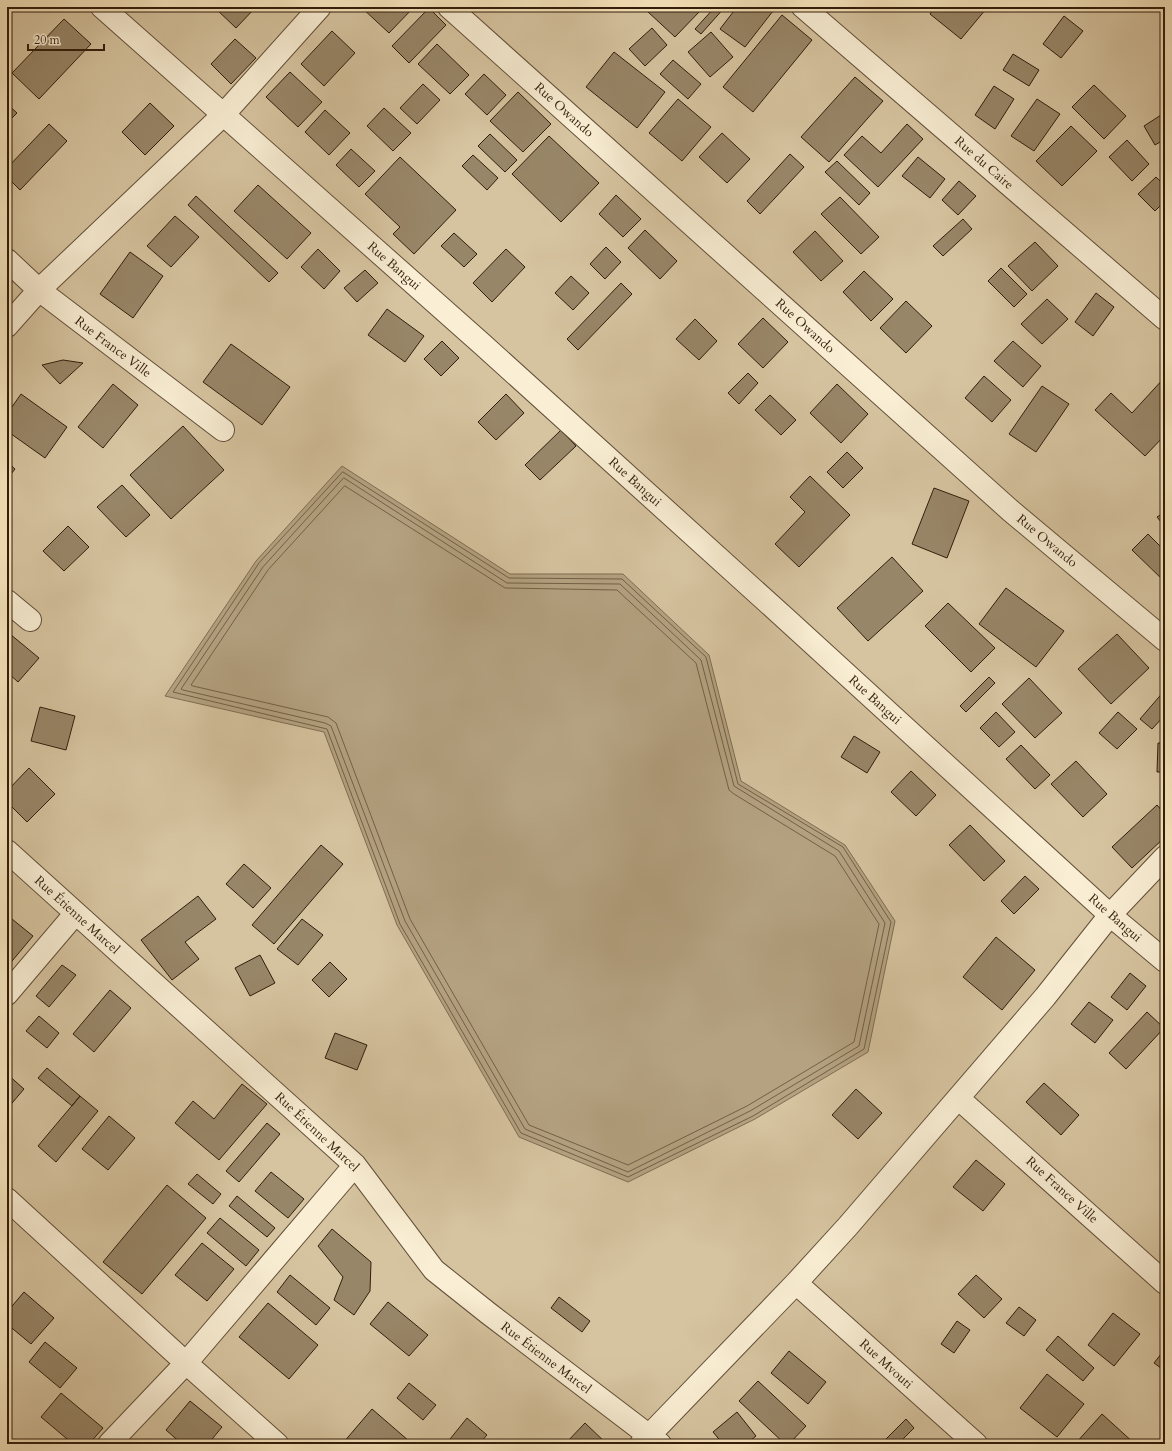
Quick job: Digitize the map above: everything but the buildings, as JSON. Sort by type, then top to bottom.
[{"type":"street","name":"Rue Bangui","points":[[102,7],[482,344],[1110,915],[1165,961]]},
{"type":"street","points":[[7,326],[39,290],[223,115],[320,7]]},
{"type":"street","name":"Rue Owando","points":[[449,7],[1011,511],[1165,640]]},
{"type":"street","name":"Rue du Caire","points":[[803,7],[1165,319]]},
{"type":"street","name":"Rue France Ville","points":[[7,260],[39,290],[223,430]]},
{"type":"street","points":[[7,600],[30,620]]},
{"type":"street","name":"Rue Étienne Marcel","points":[[7,851],[355,1165],[434,1270],[650,1441]]},
{"type":"street","points":[[650,1441],[848,1226],[1044,997],[1110,915],[1165,857]]},
{"type":"street","points":[[7,994],[76,914]]},
{"type":"street","name":"Rue France Ville","points":[[958,1098],[1165,1283]]},
{"type":"street","points":[[109,1444],[186,1363],[355,1165]]},
{"type":"street","points":[[7,1199],[277,1444]]},
{"type":"street","name":"Rue Mvouti","points":[[796,1283],[976,1444]]},
{"type":"shaded area","points":[[7,7],[1165,7],[1165,1444],[7,1444]]},
{"type":"water","points":[[342,466],[510,574],[623,574],[709,655],[741,781],[845,845],[895,921],[868,1052],[755,1119],[628,1182],[519,1137],[397,925],[324,732],[165,696],[256,561]]}]
